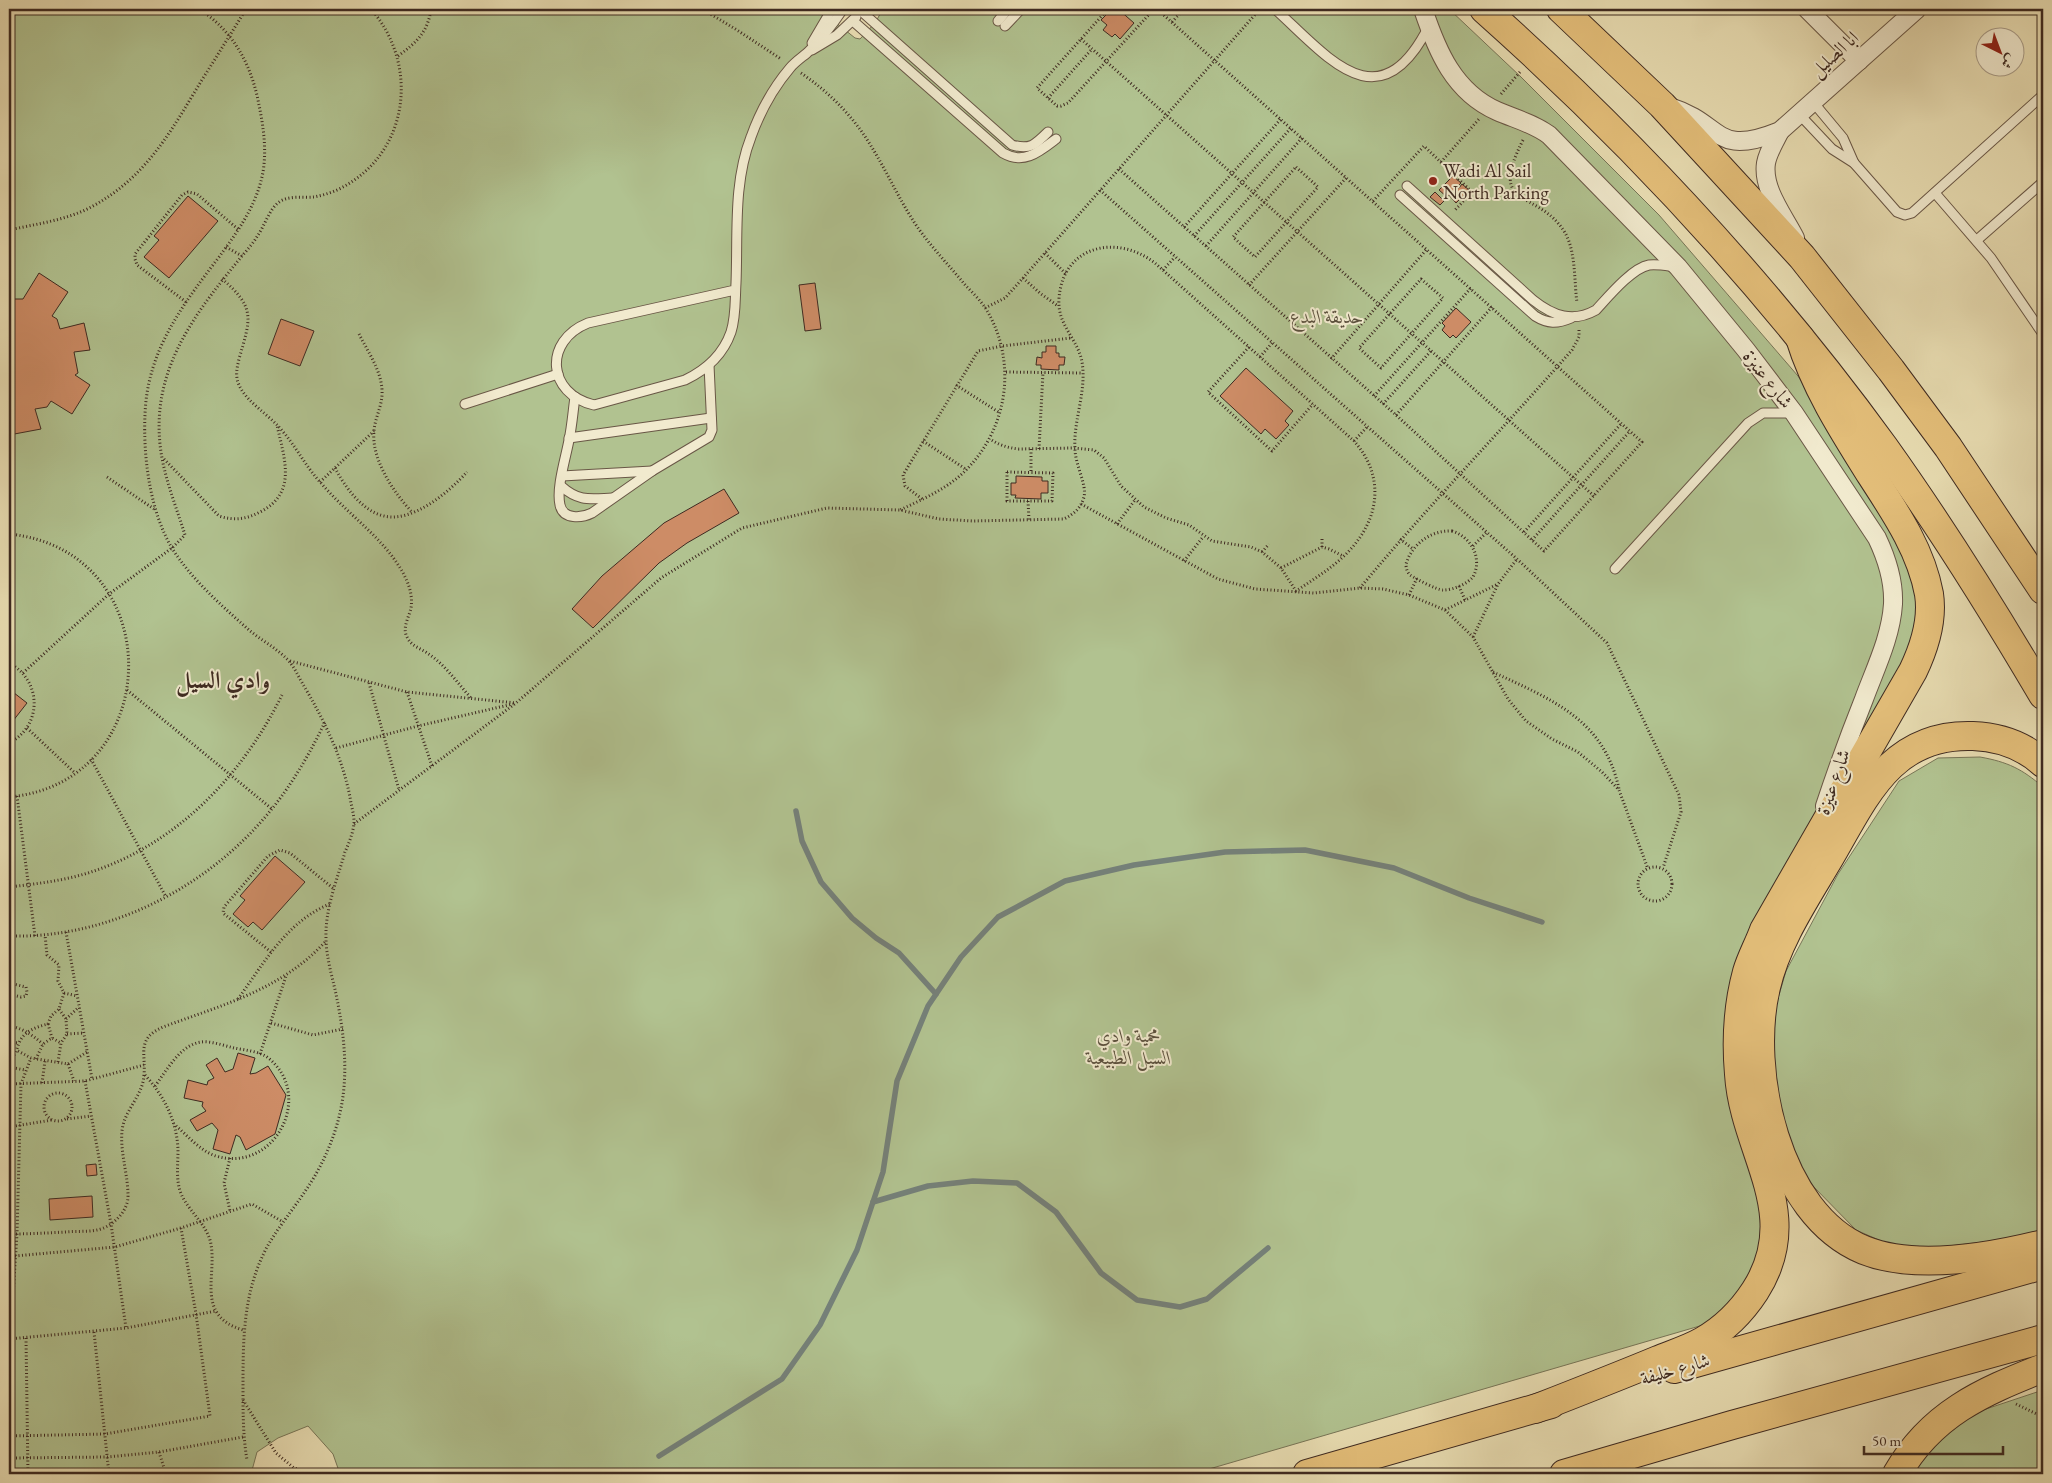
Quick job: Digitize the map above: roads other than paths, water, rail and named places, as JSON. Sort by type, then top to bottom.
[{"type":"main road","points":[[1484,9],[1536,55],[1678,197],[1729,253],[1800,338],[1883,446],[1921,500],[2002,625],[2043,695]]},
{"type":"main road","points":[[1561,9],[1662,105],[1802,257],[1943,439],[1990,506],[2043,589]]},
{"type":"main road","points":[[1535,1408],[1703,1341],[1731,1321],[1747,1303],[1760,1282],[1773,1247],[1775,1214],[1772,1195],[1752,1140],[1744,1108],[1738,1058],[1740,1007],[1748,971],[1764,930],[1920,656],[1928,627],[1929,596],[1923,568],[1908,535],[1852,445],[1816,380],[1800,338]]},
{"type":"main road","points":[[2043,763],[2018,746],[2002,740],[1959,736],[1917,746],[1900,756],[1882,773],[1868,793],[1798,911],[1779,950],[1766,985],[1759,1038],[1760,1072],[1765,1104],[1785,1164],[1814,1211],[1832,1230],[1864,1250],[1883,1256],[1920,1261],[1988,1254],[2043,1244]]},
{"type":"main road","name":"شارع خليفة","points":[[1307,1474],[1535,1408],[2043,1266]]},
{"type":"main road","points":[[1564,1474],[1732,1425],[2043,1339]]},
{"type":"main road","points":[[1897,1474],[1915,1445],[1946,1416],[1988,1392],[2043,1368]]},
{"type":"street","name":"شارع عنيزة","points":[[1423,9],[1440,56],[1462,85],[1490,107],[1531,123],[1549,135],[1678,267],[1746,350],[1794,413],[1877,538],[1889,567],[1893,594],[1891,616],[1882,652],[1840,759],[1812,845]]},
{"type":"street","points":[[1807,9],[1859,61]]},
{"type":"street","name":"ابا الصليل","points":[[1662,105],[1688,114],[1728,140],[1745,142],[1759,139],[1780,131],[1917,9]]},
{"type":"street","name":"ابا الصليل","points":[[1780,131],[1766,162],[1765,173],[1768,185],[1796,240],[1802,257]]},
{"type":"lane","points":[[808,52],[832,9]]},
{"type":"lane","points":[[735,290],[588,323],[577,328],[561,344],[557,355],[558,374],[564,388],[582,402],[594,405],[685,380],[709,366],[719,355],[731,332],[735,290],[738,204],[744,160],[758,119],[778,82],[791,66],[808,52],[835,22],[843,9]]},
{"type":"lane","points":[[1008,9],[1001,23],[1020,9]]},
{"type":"lane","points":[[1275,9],[1340,68],[1368,78],[1388,73],[1401,64],[1418,47],[1429,26]]},
{"type":"lane","points":[[808,52],[830,40],[853,21],[862,10],[1012,145],[1023,148],[1033,146],[1052,136],[1034,155],[1016,158],[1003,153],[853,21]]},
{"type":"lane","points":[[1799,114],[1832,149],[1854,164],[1905,216],[1912,213],[1935,193],[2043,95]]},
{"type":"lane","points":[[1813,102],[1843,138],[1854,164]]},
{"type":"lane","points":[[1977,240],[2043,182]]},
{"type":"lane","points":[[1407,186],[1538,304],[1551,313],[1574,317]]},
{"type":"lane","points":[[1935,193],[1977,240],[2016,292],[2043,334]]},
{"type":"lane","points":[[1400,195],[1535,316],[1545,322],[1554,323],[1596,310],[1640,269],[1651,265],[1678,267]]},
{"type":"lane","points":[[575,397],[570,438],[562,476],[560,504],[562,511],[574,518],[584,517],[592,513],[652,472],[709,437],[712,430],[709,366]]},
{"type":"lane","points":[[465,404],[558,374]]},
{"type":"lane","points":[[1616,569],[1748,422],[1763,413],[1794,413]]},
{"type":"lane","points":[[570,438],[711,418]]},
{"type":"lane","points":[[562,476],[652,472]]},
{"type":"lane","points":[[561,486],[568,493],[581,499],[612,498]]},
{"type":"waterway","points":[[796,811],[802,841],[821,882],[852,918],[876,938],[899,953],[936,994]]},
{"type":"waterway","points":[[659,1456],[782,1379],[820,1325],[857,1250],[883,1172],[897,1081],[928,1006],[961,957],[998,917],[1065,881],[1134,865],[1225,852],[1305,850],[1394,868],[1469,898],[1542,922]]},
{"type":"waterway","points":[[873,1202],[928,1186],[973,1181],[1017,1183],[1056,1212],[1101,1273],[1137,1300],[1180,1307],[1207,1299],[1268,1248]]},
{"type":"place","name":"Wadi Al Sail North Parking","points":[[1433,181]]},
{"type":"district","name":"وادي السيل","points":[[223,679]]},
{"type":"park label","name":"حديقة البدع","points":[[1327,316]]},
{"type":"park label","name":"محمية وادي السيل الطبيعية","points":[[1129,1046]]}]
